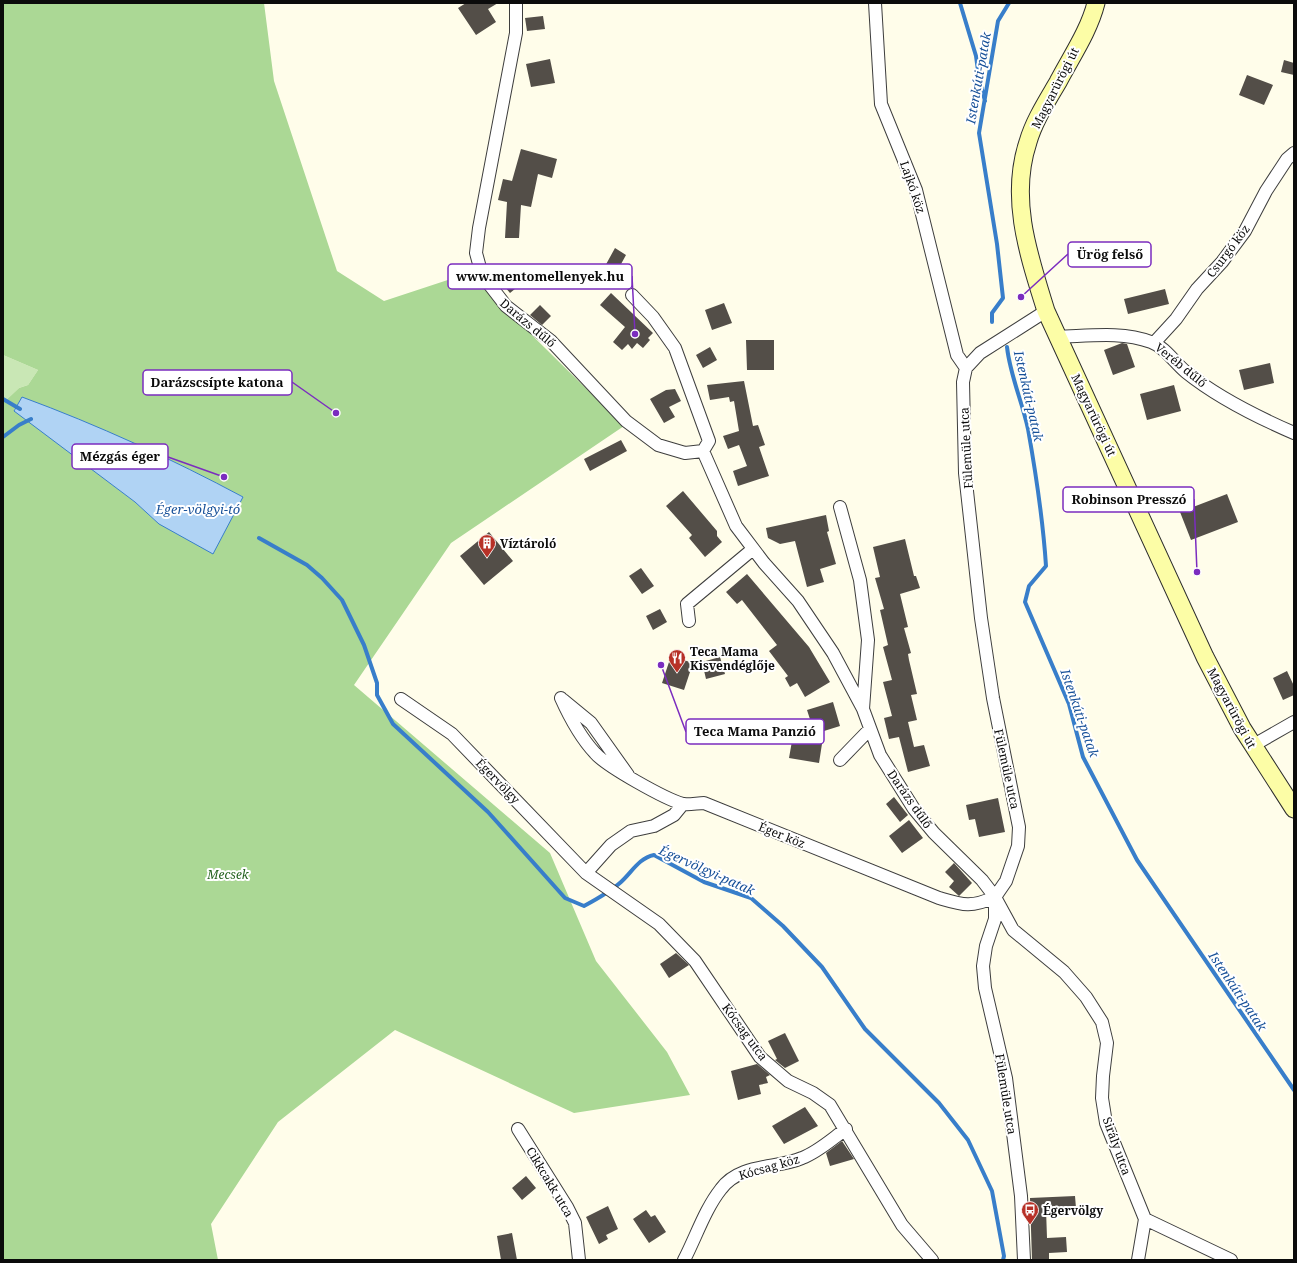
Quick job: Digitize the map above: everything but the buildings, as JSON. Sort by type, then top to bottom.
[{"type":"main road","name":"Magyarürögi út","points":[[1096,3],[1086,28],[1028,142],[1020,172],[1020,211],[1030,262],[1046,311],[1205,657],[1252,746],[1294,810]]},
{"type":"street","name":"Darázs dűlő","points":[[516,3],[516,33],[479,228],[476,252],[482,275],[506,306],[551,341],[626,421],[658,445],[685,453],[703,451],[736,526],[753,549],[798,601],[833,653],[863,709],[880,755],[914,809],[934,833],[982,880],[995,897]]},
{"type":"street","name":"Lajkó köz","points":[[875,3],[881,104],[916,190],[957,355],[966,368]]},
{"type":"street","name":"Csurgó köz","points":[[1154,343],[1176,319],[1197,290],[1222,262],[1244,231],[1266,191],[1287,159],[1294,153]]},
{"type":"street","points":[[632,295],[653,317],[675,348],[709,441],[703,451]]},
{"type":"street","points":[[966,368],[980,353],[1046,311]]},
{"type":"street","name":"Veréb dűlő","points":[[1058,337],[1122,336],[1154,343],[1185,371],[1209,388],[1238,405],[1294,433]]},
{"type":"street","name":"Fülemüle utca","points":[[966,368],[963,382],[965,473],[981,618],[993,698],[1019,827],[1018,846],[1006,881],[995,897],[995,919],[986,946],[983,966],[985,988],[1006,1078],[1021,1196],[1024,1260]]},
{"type":"street","name":"Darázs dűlő","points":[[840,507],[860,580],[868,640],[863,709]]},
{"type":"street","points":[[689,621],[687,604],[753,549]]},
{"type":"street","points":[[586,873],[611,845],[631,832],[654,826],[674,815],[683,804],[629,776],[608,765],[595,753],[572,723],[561,698],[591,723],[629,776]]},
{"type":"street","name":"Égervölgy","points":[[400,700],[452,734],[586,873]]},
{"type":"street","points":[[1252,746],[1294,722]]},
{"type":"street","points":[[840,760],[870,729]]},
{"type":"street","name":"Éger köz","points":[[683,804],[704,803],[939,898],[964,905],[981,904],[995,897]]},
{"type":"street","name":"Kócsag utca","points":[[586,873],[659,924],[695,961],[760,1056],[788,1081],[813,1092],[830,1105],[846,1129],[902,1225],[932,1260]]},
{"type":"street","name":"Sirály utca","points":[[995,897],[1013,930],[1064,972],[1086,997],[1102,1022],[1107,1043],[1102,1098],[1106,1123],[1145,1219]]},
{"type":"street","name":"Cikkcakk utca","points":[[518,1129],[567,1207],[574,1223],[579,1260]]},
{"type":"street","name":"Kócsag köz","points":[[684,1260],[713,1201],[721,1188],[733,1177],[749,1170],[801,1159],[846,1129]]},
{"type":"street","points":[[1138,1260],[1145,1219],[1231,1260]]},
{"type":"green space","name":"Mecsek","points":[[3,3],[264,3],[274,81],[337,271],[384,301],[469,273],[624,426],[451,543],[354,685],[550,853],[596,961],[667,1052],[690,1095],[574,1113],[395,1030],[278,1122],[211,1224],[218,1260],[3,1260],[3,403],[19,388],[28,385],[38,370],[3,355]],"holes":[[[22,398],[134,443],[243,497],[159,524],[135,502],[14,410]]]},
{"type":"green space","points":[[3,355],[38,370],[28,385],[19,388],[3,403]]},
{"type":"water","name":"Éger-völgyi-tó","points":[[22,397],[79,419],[134,443],[243,497],[213,554],[159,524],[135,502],[14,411]]},
{"type":"waterway","points":[[960,3],[976,56],[979,78],[985,101]]},
{"type":"waterway","name":"Istenkúti-patak","points":[[992,322],[992,313],[1003,298],[997,244],[979,133],[998,21],[1009,3]]},
{"type":"waterway","name":"Istenkúti-patak","points":[[1007,347],[1011,368],[1028,429],[1039,497],[1046,566],[1029,586],[1025,602],[1069,704],[1083,757],[1137,860],[1294,1090]]},
{"type":"waterway","name":"Égervölgyi-patak","points":[[3,399],[20,409]]},
{"type":"waterway","points":[[3,437],[19,425],[31,419]]},
{"type":"waterway","name":"Égervölgyi-patak","points":[[259,538],[307,565],[322,578],[342,600],[364,645],[377,683],[377,695],[393,724],[488,812],[565,898],[584,906],[612,889],[621,882],[640,862],[654,855],[704,882],[751,898],[783,926],[822,967],[865,1029],[939,1103],[968,1140],[992,1191],[1004,1256],[1003,1260]]},
{"type":"place","name":"Ürög felső","points":[[1021,297]]},
{"type":"place","name":"www.mentomellenyek.hu","points":[[635,334]]},
{"type":"place","name":"Darázscsípte katona","points":[[336,413]]},
{"type":"place","name":"Mézgás éger","points":[[224,477]]},
{"type":"place","name":"Víztároló","points":[[487,558]]},
{"type":"place","name":"Robinson Presszó","points":[[1197,572]]},
{"type":"place","name":"Teca Mama Panzió","points":[[661,665]]},
{"type":"place","name":"Teca Mama Kisvendéglője","points":[[677,673]]},
{"type":"place","name":"Égervölgy","points":[[1030,1225]]}]
